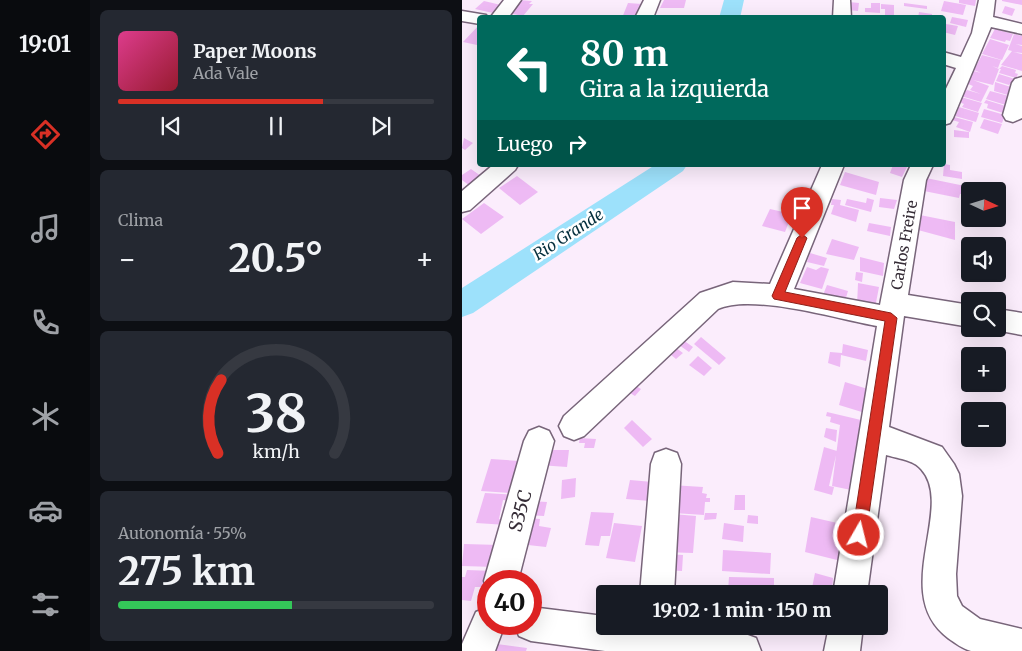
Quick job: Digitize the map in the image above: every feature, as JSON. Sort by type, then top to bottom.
[{"type":"street","points":[[501,15],[514,0]]},
{"type":"street","points":[[645,15],[652,0]]},
{"type":"street","points":[[842,0],[842,15]]},
{"type":"street","points":[[946,111],[985,20],[987,0]]},
{"type":"street","points":[[462,16],[477,18]]},
{"type":"street","points":[[985,20],[1022,29]]},
{"type":"street","points":[[946,59],[967,65]]},
{"type":"street","points":[[1013,115],[1022,82]]},
{"type":"street","points":[[462,204],[505,167]]},
{"type":"street","points":[[778,296],[832,167]]},
{"type":"street","name":"Carlos Freire","points":[[851,585],[892,311],[915,180],[921,167]]},
{"type":"street","points":[[574,426],[709,301],[718,296],[732,293],[778,296],[892,311],[961,315]]},
{"type":"street","points":[[1006,321],[1022,324]]},
{"type":"street","points":[[873,437],[929,456],[941,468],[946,485],[939,571],[940,599],[949,617],[970,632],[1022,647]]},
{"type":"street","name":"S35C","points":[[504,570],[539,441]]},
{"type":"street","points":[[658,585],[666,464]]},
{"type":"street","points":[[542,625],[743,651]]},
{"type":"street","points":[[477,651],[484,635]]},
{"type":"street","points":[[842,651],[845,635]]},
{"type":"building","points":[[519,0],[532,1],[529,4],[533,4],[524,15],[508,13]]},
{"type":"building","points":[[664,0],[686,0],[684,8],[660,8]]},
{"type":"building","points":[[959,0],[976,0],[975,6],[959,3]]},
{"type":"building","points":[[1022,0],[1022,5],[1002,1]]},
{"type":"building","points":[[484,1],[501,5],[493,13],[475,9]]},
{"type":"building","points":[[944,1],[966,5],[963,15],[941,11]]},
{"type":"building","points":[[849,2],[859,3],[858,11],[848,10]]},
{"type":"building","points":[[628,3],[642,4],[638,15],[623,15]]},
{"type":"building","points":[[871,3],[880,3],[880,13],[865,12],[865,8],[871,8]]},
{"type":"building","points":[[904,3],[927,6],[927,9],[904,6]]},
{"type":"building","points":[[881,4],[894,5],[894,15],[885,15],[885,9],[881,9]]},
{"type":"building","points":[[1005,6],[1015,9],[1012,16],[1002,13]]},
{"type":"building","points":[[919,12],[932,14],[932,15],[918,15]]},
{"type":"building","points":[[952,17],[968,20],[966,27],[950,23]]},
{"type":"building","points":[[946,24],[958,26],[955,35],[946,33]]},
{"type":"building","points":[[477,27],[477,45],[463,42]]},
{"type":"building","points":[[995,29],[1013,34],[1010,41],[1006,40],[1005,42],[990,38]]},
{"type":"building","points":[[1014,34],[1022,36],[1022,45],[1015,44],[1022,46],[1022,53],[1013,52],[1022,54],[1022,71],[1001,65],[1012,51],[1008,50]]},
{"type":"building","points":[[990,39],[1009,45],[1002,60],[982,54]]},
{"type":"building","points":[[982,55],[1001,60],[998,68],[992,66],[999,69],[993,85],[973,80],[989,86],[981,102],[961,96],[967,90],[981,94],[970,90],[973,86],[966,83],[974,71],[981,73],[974,70]]},
{"type":"building","points":[[1002,66],[1016,70],[1015,73],[1018,74],[1016,78],[999,73],[1001,69],[999,69]]},
{"type":"building","points":[[999,74],[1015,79],[1009,85],[996,81]]},
{"type":"building","points":[[995,82],[1014,88],[1011,96],[994,91]]},
{"type":"building","points":[[990,91],[1013,97],[1009,106],[986,99]]},
{"type":"building","points":[[961,97],[982,103],[978,112],[962,107],[964,104],[959,102]]},
{"type":"building","points":[[986,100],[1009,107],[1006,114],[987,108],[988,104],[984,103]]},
{"type":"building","points":[[959,107],[979,113],[976,122],[955,116]]},
{"type":"building","points":[[984,109],[1005,115],[1002,123],[981,117]]},
{"type":"building","points":[[954,117],[973,122],[970,132],[956,127],[959,122],[952,120]]},
{"type":"building","points":[[984,119],[1002,124],[998,134],[980,128]]},
{"type":"building","points":[[954,130],[969,132],[969,138],[954,137]]},
{"type":"building","points":[[464,138],[473,143],[465,150],[462,148]]},
{"type":"building","points":[[946,164],[950,165],[950,170],[962,172],[962,179],[943,176],[944,167],[946,167]]},
{"type":"building","points":[[892,167],[907,167],[902,177],[890,173]]},
{"type":"building","points":[[471,169],[481,176],[470,186],[462,180],[462,175]]},
{"type":"building","points":[[845,172],[879,182],[876,195],[840,185]]},
{"type":"building","points":[[517,176],[538,192],[520,205],[499,188]]},
{"type":"building","points":[[926,178],[961,185],[959,198],[924,191]]},
{"type":"building","points":[[867,198],[874,200],[871,212],[845,205],[847,199],[866,203]]},
{"type":"building","points":[[880,198],[897,200],[894,209],[879,207]]},
{"type":"building","points":[[832,199],[841,200],[840,205],[859,210],[856,222],[831,214],[834,205],[831,205]]},
{"type":"building","points":[[484,203],[504,217],[481,234],[462,219]]},
{"type":"building","points":[[770,209],[792,214],[785,232],[762,226]]},
{"type":"building","points":[[920,215],[955,222],[955,240],[918,230]]},
{"type":"building","points":[[869,223],[891,227],[890,236],[867,231]]},
{"type":"building","points":[[832,239],[859,247],[854,260],[826,254]]},
{"type":"building","points":[[810,253],[827,258],[824,266],[807,262]]},
{"type":"building","points":[[860,257],[884,263],[883,276],[860,271]]},
{"type":"building","points":[[807,267],[816,270],[821,267],[829,269],[822,289],[800,283]]},
{"type":"building","points":[[856,272],[863,273],[862,282],[855,280]]},
{"type":"building","points":[[858,283],[879,287],[875,308],[857,306]]},
{"type":"building","points":[[827,285],[848,291],[845,301],[823,295]]},
{"type":"building","points":[[701,337],[726,358],[719,365],[694,344]]},
{"type":"building","points":[[683,340],[693,347],[689,352],[679,345]]},
{"type":"building","points":[[843,344],[868,350],[866,361],[841,355],[840,367],[828,363],[830,352],[842,353]]},
{"type":"building","points":[[676,348],[683,353],[676,359],[670,354]]},
{"type":"building","points":[[698,356],[712,368],[704,376],[689,365]]},
{"type":"building","points":[[845,382],[871,390],[865,413],[839,405]]},
{"type":"building","points":[[636,386],[641,389],[635,396],[630,393]]},
{"type":"building","points":[[827,412],[861,420],[851,490],[832,486],[840,425],[830,422],[831,417],[826,416]]},
{"type":"building","points":[[632,420],[652,439],[643,447],[624,428]]},
{"type":"building","points":[[826,428],[837,430],[836,442],[824,437]]},
{"type":"building","points":[[580,438],[596,439],[594,448],[584,448],[585,443],[579,443]]},
{"type":"building","points":[[824,447],[837,451],[829,486],[834,487],[832,495],[814,490]]},
{"type":"building","points":[[542,450],[569,450],[567,467],[539,465]]},
{"type":"building","points":[[491,459],[519,461],[510,493],[481,491]]},
{"type":"building","points":[[576,478],[575,497],[561,499],[562,480]]},
{"type":"building","points":[[630,480],[653,482],[650,501],[626,499]]},
{"type":"building","points":[[671,485],[703,487],[702,493],[707,494],[706,498],[710,498],[710,502],[705,502],[704,515],[674,513]]},
{"type":"building","points":[[485,493],[516,495],[514,501],[503,500],[499,519],[509,520],[507,525],[476,523]]},
{"type":"building","points":[[735,495],[745,495],[745,510],[734,510]]},
{"type":"building","points":[[531,501],[547,502],[544,516],[527,515]]},
{"type":"building","points":[[591,512],[614,513],[610,536],[601,536],[599,546],[585,545]]},
{"type":"building","points":[[705,513],[717,513],[716,519],[704,520]]},
{"type":"building","points":[[673,514],[696,516],[693,553],[663,552]]},
{"type":"building","points":[[748,515],[758,516],[758,524],[747,523]]},
{"type":"building","points":[[811,517],[846,525],[841,561],[805,552]]},
{"type":"building","points":[[527,518],[540,519],[539,526],[551,528],[546,547],[519,544]]},
{"type":"building","points":[[614,523],[642,526],[635,562],[606,558]]},
{"type":"building","points":[[724,523],[744,526],[743,542],[722,539]]},
{"type":"building","points":[[464,544],[500,545],[495,567],[462,566]]},
{"type":"building","points":[[723,550],[771,553],[770,574],[722,571]]},
{"type":"building","points":[[669,554],[683,555],[682,571],[666,570]]},
{"type":"building","points":[[467,570],[477,570],[477,587],[475,587],[471,601],[462,600],[462,577],[465,577]]},
{"type":"building","points":[[815,573],[833,578],[832,585],[813,585]]},
{"type":"building","points":[[729,577],[774,578],[774,585],[728,585]]},
{"type":"building","points":[[497,644],[527,648],[526,651],[495,651]]},
{"type":"waterway","name":"Rio Grande","points":[[730,15],[734,0]]},
{"type":"waterway","name":"Rio Grande","points":[[462,304],[671,167]]},
{"type":"route","points":[[802,238],[778,296],[891,318],[859,535]]}]
